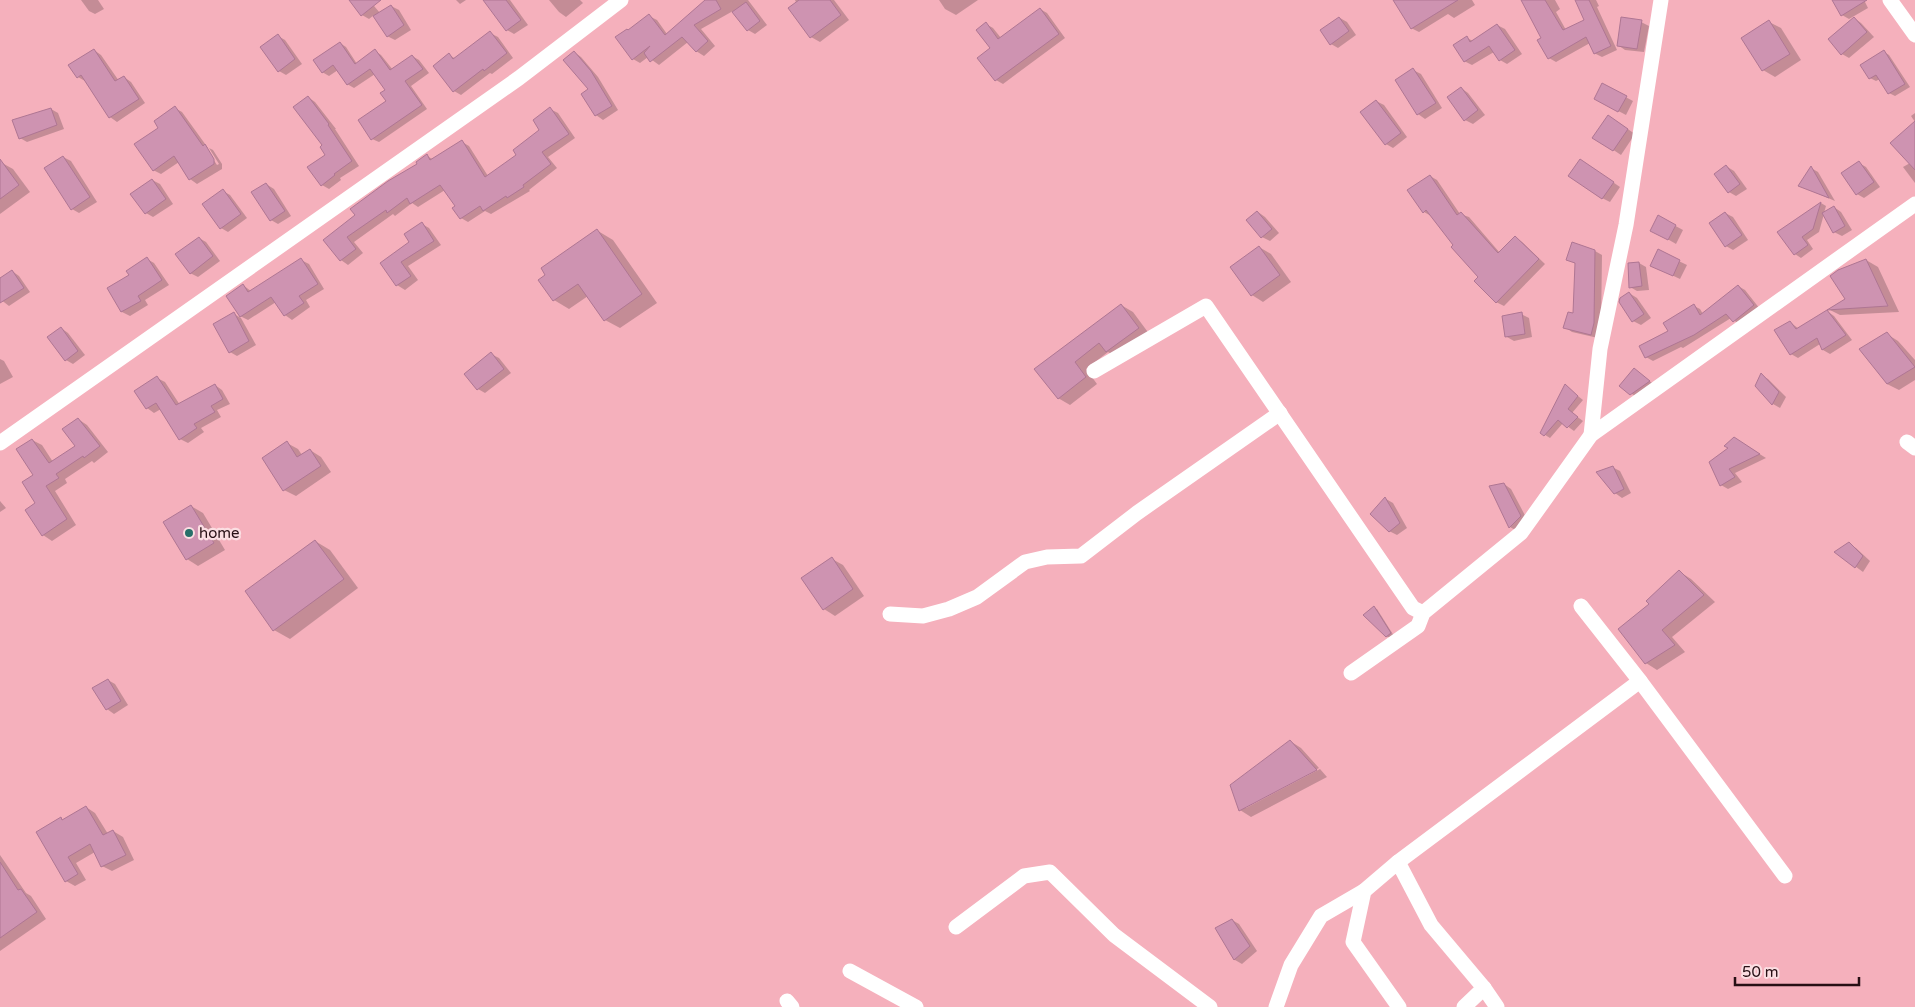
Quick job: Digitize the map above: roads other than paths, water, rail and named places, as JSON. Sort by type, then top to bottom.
[{"type":"street","points":[[0,443],[519,78],[620,0]]},
{"type":"street","points":[[1592,435],[1600,349],[1626,225],[1661,0]]},
{"type":"street","points":[[1890,0],[1915,35]]},
{"type":"street","points":[[1351,673],[1418,626],[1423,613],[1521,533],[1592,435],[1915,204]]},
{"type":"street","points":[[1094,371],[1206,306],[1413,608],[1423,613]]},
{"type":"street","points":[[890,614],[923,616],[949,609],[977,597],[1026,562],[1047,557],[1081,556],[1280,412]]},
{"type":"street","points":[[1581,606],[1640,681],[1785,876]]},
{"type":"street","points":[[1276,1007],[1291,965],[1321,916],[1364,891],[1398,862],[1640,681]]},
{"type":"street","points":[[1398,862],[1431,925],[1484,988],[1497,1007]]},
{"type":"street","points":[[956,927],[1024,876],[1050,872],[1114,935],[1210,1007]]},
{"type":"street","points":[[1364,891],[1353,942],[1399,1007]]},
{"type":"street","points":[[850,971],[916,1007]]},
{"type":"street","points":[[1464,1007],[1484,988]]},
{"type":"place","name":"home","points":[[189,533]]}]
